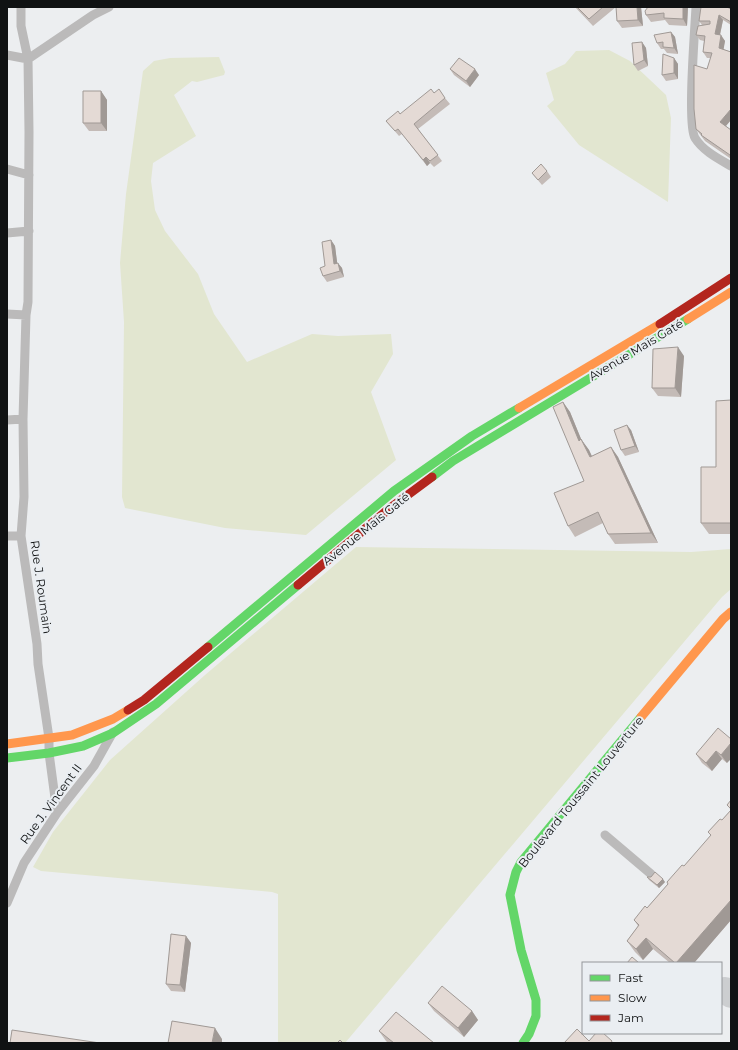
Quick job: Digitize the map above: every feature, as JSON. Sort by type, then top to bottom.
[{"type":"main road","name":"Avenue Maïs Gaté","points":[[7,744],[72,735],[113,719],[144,700],[394,491],[472,436],[652,329],[731,278]]},
{"type":"main road","name":"Avenue Maïs Gaté","points":[[7,758],[48,753],[84,746],[113,733],[156,704],[390,508],[453,461],[731,292]]},
{"type":"main road","name":"Boulevard Toussaint Louverture","points":[[523,1043],[529,1034],[536,1016],[536,1000],[521,950],[510,894],[520,862],[723,619],[731,612]]},
{"type":"street","name":"Rue J. Roumain","points":[[21,7],[21,26],[28,59],[29,175],[28,302],[26,315],[23,419],[24,497],[21,536],[37,644],[38,664],[49,738],[48,753],[57,813]]},
{"type":"street","points":[[7,55],[28,59],[93,15],[109,7]]},
{"type":"street","points":[[696,7],[692,118],[694,138],[709,153],[731,166]]},
{"type":"street","points":[[7,169],[29,175]]},
{"type":"street","points":[[7,233],[29,231]]},
{"type":"street","points":[[7,314],[26,315]]},
{"type":"street","points":[[7,420],[23,419]]},
{"type":"street","points":[[7,536],[21,536]]},
{"type":"street","name":"Rue J. Vincent II","points":[[7,903],[24,863],[57,813],[94,766],[113,733],[113,719]]},
{"type":"street","points":[[605,835],[651,874]]},
{"type":"green space","points":[[609,50],[630,61],[666,95],[671,118],[668,202],[579,145],[547,106],[554,100],[546,73],[565,64],[576,51]]},
{"type":"green space","points":[[219,57],[225,72],[224,75],[197,82],[192,81],[174,95],[196,136],[153,163],[151,181],[155,210],[165,231],[198,274],[214,314],[247,362],[312,334],[338,336],[391,334],[393,354],[371,392],[396,460],[306,535],[225,528],[125,508],[122,497],[124,322],[120,263],[126,194],[143,71],[154,61],[170,58]]},
{"type":"green space","points":[[356,547],[691,552],[731,549],[731,589],[722,597],[345,1043],[278,1043],[278,894],[272,892],[41,871],[33,867],[53,832],[110,760],[205,675]]},
{"type":"building","points":[[577,7],[603,7],[589,19]]},
{"type":"building","points":[[616,7],[637,7],[638,20],[617,21]]},
{"type":"building","points":[[648,7],[683,7],[683,19],[664,18],[664,13],[646,15],[645,11]]},
{"type":"building","points":[[701,7],[727,7],[731,9],[731,22],[719,15],[715,34],[721,35],[719,48],[731,52],[731,109],[720,122],[731,130],[731,157],[701,135],[702,134],[696,129],[694,109],[694,65],[707,69],[712,53],[703,52],[705,36],[696,35],[698,26],[710,24],[710,21],[699,21]]},
{"type":"building","points":[[671,32],[674,48],[663,47],[663,42],[657,43],[654,35]]},
{"type":"building","points":[[642,42],[644,60],[634,65],[632,43]]},
{"type":"building","points":[[663,54],[674,58],[674,73],[662,75]]},
{"type":"building","points":[[459,58],[475,69],[466,81],[450,69]]},
{"type":"building","points":[[431,89],[434,93],[439,89],[445,98],[414,124],[438,155],[430,161],[426,157],[423,160],[398,129],[395,131],[386,121],[398,111],[400,114]]},
{"type":"building","points":[[83,91],[101,91],[101,123],[83,123]]},
{"type":"building","points":[[541,164],[547,171],[538,180],[532,173]]},
{"type":"building","points":[[331,240],[334,264],[338,263],[340,271],[323,276],[320,268],[325,266],[322,242]]},
{"type":"building","points":[[678,347],[675,388],[652,388],[653,349]]},
{"type":"building","points":[[731,400],[731,523],[701,523],[701,467],[716,467],[716,401]]},
{"type":"building","points":[[563,402],[579,441],[581,439],[590,457],[611,447],[651,533],[608,534],[598,512],[568,526],[554,493],[584,481],[553,407]]},
{"type":"building","points":[[627,425],[635,446],[621,450],[614,430]]},
{"type":"building","points":[[718,728],[731,739],[731,743],[721,755],[716,751],[706,763],[696,754]]},
{"type":"building","points":[[731,800],[731,809],[727,805]]},
{"type":"building","points":[[731,810],[731,900],[677,962],[674,962],[646,938],[636,949],[627,941],[639,925],[634,920],[645,906],[647,908],[668,884],[667,882],[682,865],[684,866],[711,835],[708,832],[720,819],[722,820]]},
{"type":"building","points":[[655,872],[663,879],[657,885],[647,877],[651,877]]},
{"type":"building","points":[[171,934],[186,936],[180,985],[166,984]]},
{"type":"building","points":[[632,957],[638,962],[628,962]]},
{"type":"building","points":[[442,986],[472,1011],[458,1028],[428,1003]]},
{"type":"building","points":[[396,1012],[434,1043],[394,1043],[379,1031]]},
{"type":"building","points":[[172,1021],[215,1028],[212,1043],[168,1043]]},
{"type":"building","points":[[577,1029],[589,1041],[595,1034],[604,1034],[612,1041],[611,1043],[564,1043]]},
{"type":"building","points":[[12,1030],[100,1043],[10,1043]]},
{"type":"taxiway","points":[[725,990],[731,995]]},
{"type":"traffic: fast","points":[[432,477],[453,461],[688,319]]},
{"type":"traffic: fast","points":[[208,647],[394,491],[472,436],[519,408]]},
{"type":"traffic: fast","points":[[7,758],[49,753],[83,746],[113,733],[156,704],[298,585]]},
{"type":"traffic: fast","points":[[523,1043],[529,1034],[536,1016],[536,1000],[521,950],[510,895],[516,872],[521,862],[641,717]]},
{"type":"traffic: slow","points":[[688,319],[731,292]]},
{"type":"traffic: slow","points":[[519,408],[660,324]]},
{"type":"traffic: slow","points":[[641,717],[723,619],[731,612]]},
{"type":"traffic: slow","points":[[7,744],[72,735],[113,719],[128,710]]},
{"type":"traffic: jam","points":[[660,324],[731,278]]},
{"type":"traffic: jam","points":[[298,585],[390,508],[432,477]]},
{"type":"traffic: jam","points":[[128,710],[144,700],[208,647]]}]
